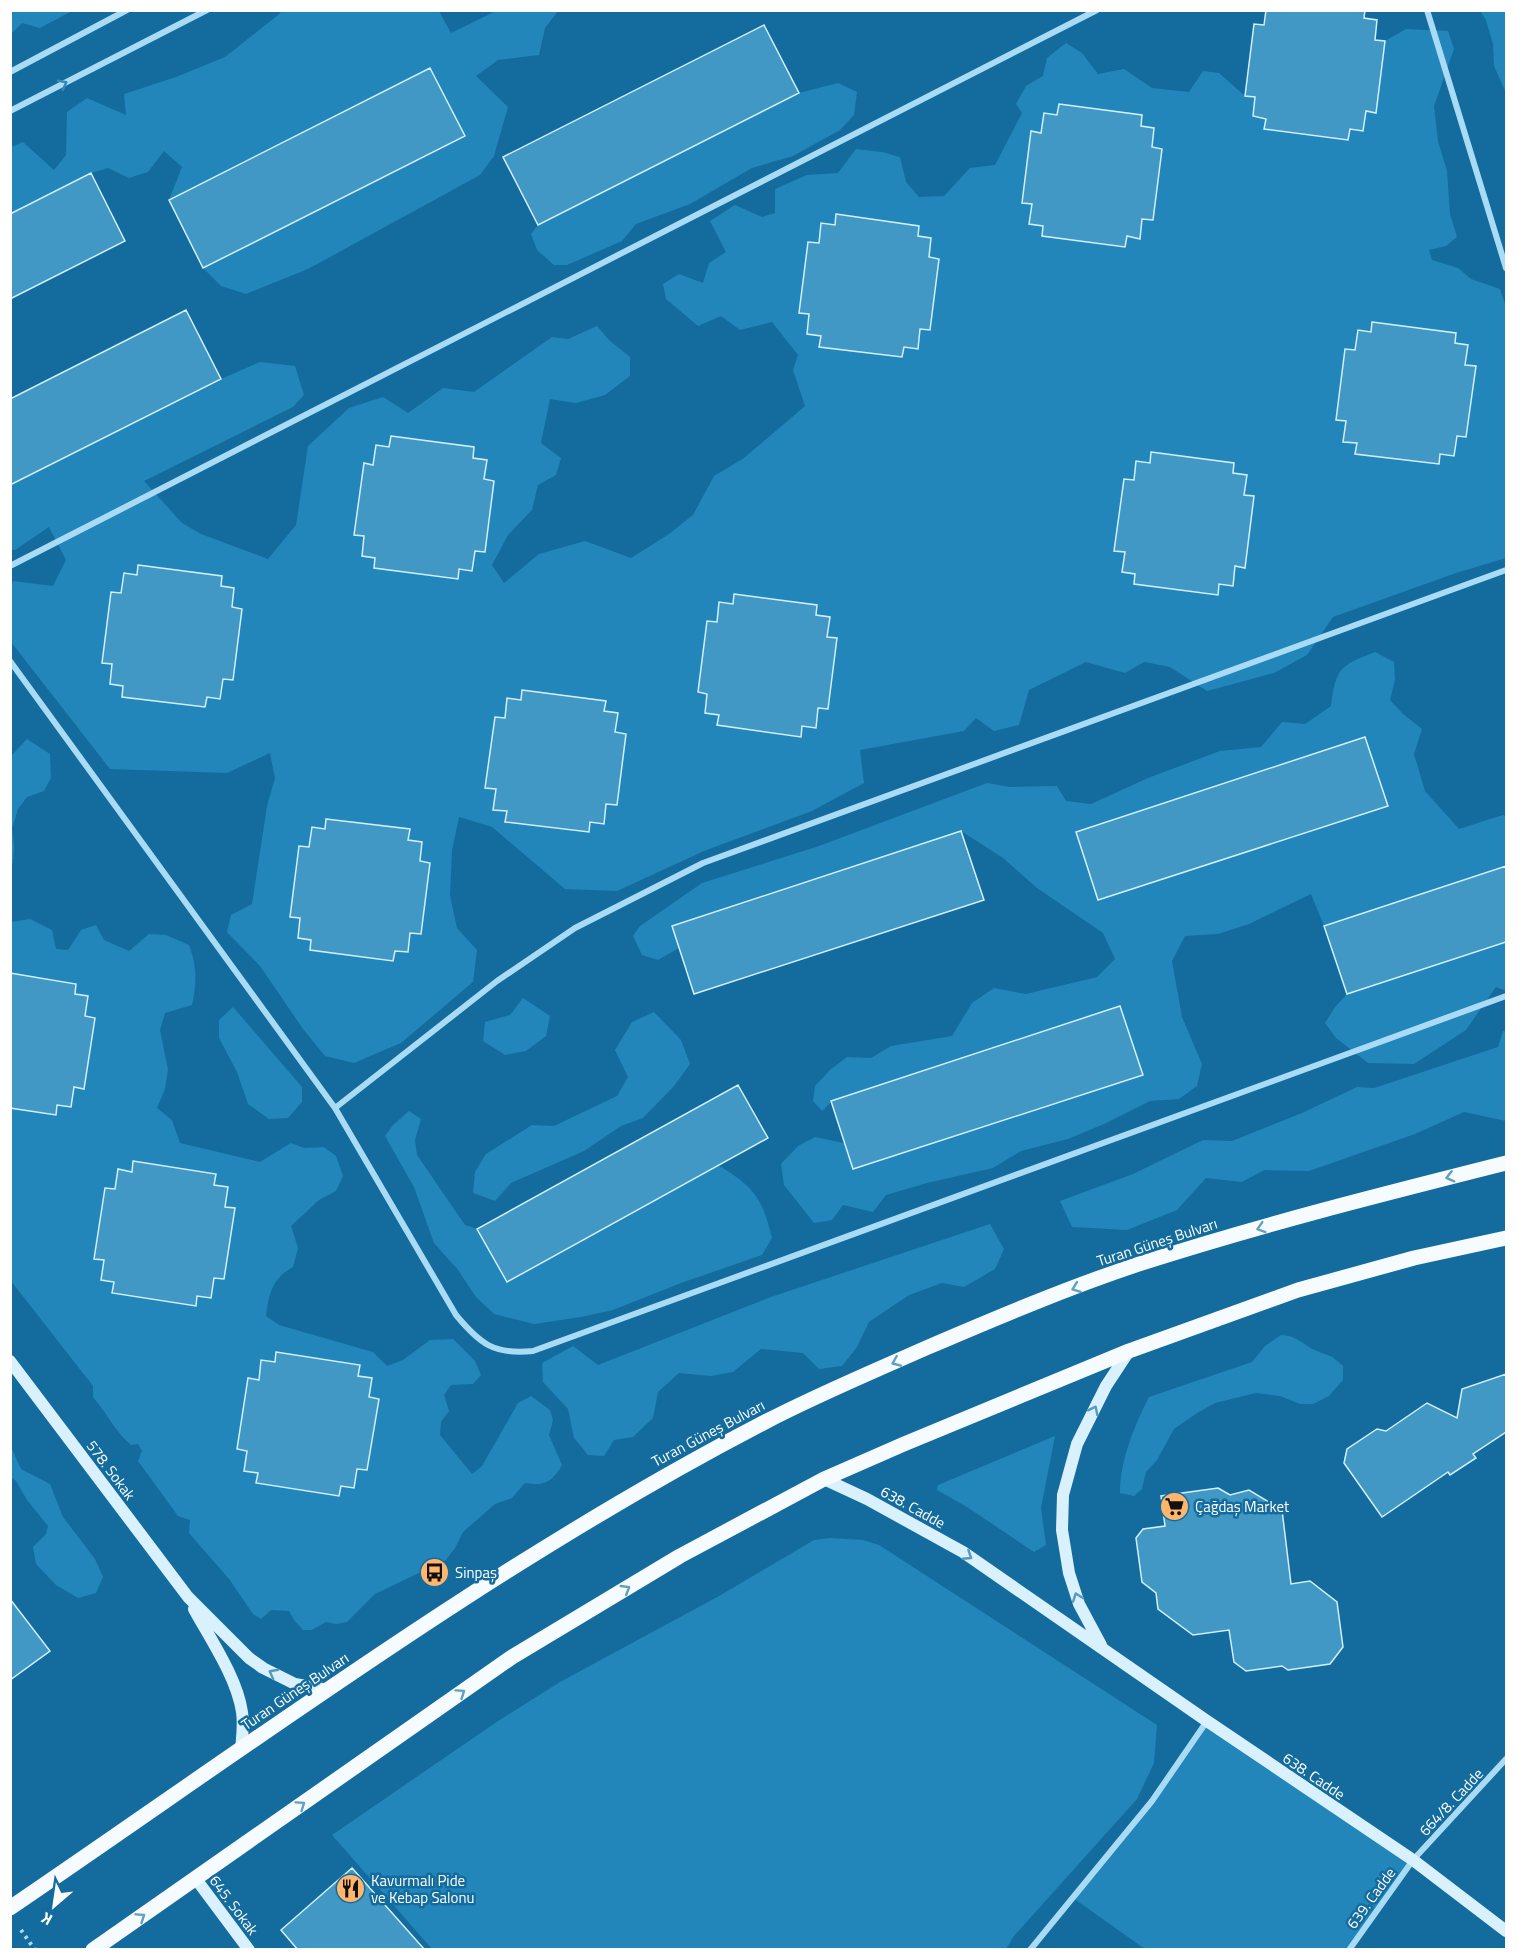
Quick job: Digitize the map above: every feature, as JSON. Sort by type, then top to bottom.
[{"type":"main road","name":"Turan Güneş Bulvarı","points":[[10,1908],[461,1599],[640,1490],[767,1421],[860,1377],[1001,1316],[1137,1265],[1282,1222],[1506,1163]]},
{"type":"main road","points":[[93,1950],[512,1657],[680,1556],[824,1479],[904,1443],[1129,1351],[1298,1290],[1414,1258],[1506,1238]]},
{"type":"street","points":[[10,72],[127,10]]},
{"type":"street","points":[[10,111],[207,10]]},
{"type":"street","points":[[10,566],[1097,10]]},
{"type":"street","points":[[1427,10],[1506,268]]},
{"type":"street","points":[[335,1108],[497,981],[575,928],[703,862],[1506,570]]},
{"type":"street","points":[[10,661],[335,1108],[456,1315],[474,1336],[491,1348],[512,1353],[533,1351],[1506,996]]},
{"type":"street","name":"638. Cadde","points":[[1103,1649],[1079,1604],[1069,1573],[1062,1530],[1063,1495],[1077,1444],[1106,1386],[1129,1351]]},
{"type":"street","name":"578. Sokak","points":[[10,1361],[188,1597]]},
{"type":"street","name":"638. Cadde","points":[[824,1479],[867,1499],[963,1552],[1206,1721],[1413,1860],[1506,1931]]},
{"type":"street","points":[[188,1597],[249,1658],[263,1668],[296,1684],[328,1690]]},
{"type":"street","points":[[188,1597],[235,1686],[240,1700],[243,1728],[241,1750]]},
{"type":"street","points":[[1030,1950],[1152,1801],[1206,1721]]},
{"type":"street","name":"664/8. Cadde","points":[[1413,1860],[1506,1759]]},
{"type":"street","name":"639. Cadde","points":[[1349,1950],[1413,1860]]},
{"type":"street","name":"645. Sokak","points":[[196,1879],[249,1950]]},
{"type":"shaded area","points":[[11,10],[72,11],[40,28],[22,23],[11,34]]},
{"type":"shaded area","points":[[283,11],[439,11],[451,33],[496,11],[558,11],[545,28],[539,55],[498,60],[476,76],[508,107],[494,156],[480,175],[308,269],[246,294],[221,286],[203,268],[169,200],[182,167],[164,151],[148,172],[129,178],[108,168],[91,173],[11,214],[11,147],[23,142],[54,170],[66,155],[67,112],[87,98],[126,115],[124,94],[176,77],[225,57]]},
{"type":"shaded area","points":[[1480,11],[1506,11],[1506,93],[1494,66],[1493,44],[1486,20]]},
{"type":"shaded area","points":[[1406,29],[1448,31],[1454,49],[1434,106],[1438,141],[1447,171],[1450,214],[1457,237],[1446,246],[1429,250],[1432,260],[1458,268],[1471,279],[1500,289],[1506,307],[1506,558],[1456,573],[1333,617],[1307,655],[1274,673],[1207,691],[1170,667],[1144,662],[1125,673],[1086,662],[1029,690],[1019,725],[994,731],[976,718],[964,731],[860,750],[864,783],[812,811],[704,851],[617,891],[565,889],[492,827],[459,817],[452,850],[450,896],[457,928],[477,950],[473,982],[401,1043],[354,1063],[325,1056],[303,1029],[260,966],[227,932],[231,915],[252,904],[267,806],[275,778],[270,753],[227,773],[110,769],[11,642],[10,589],[13,581],[53,586],[66,560],[49,527],[15,550],[11,550],[11,485],[221,379],[260,362],[295,366],[304,395],[293,407],[144,481],[182,523],[201,534],[268,559],[296,525],[308,446],[349,408],[383,397],[408,413],[443,388],[474,392],[552,337],[568,339],[597,326],[610,341],[630,357],[630,376],[605,395],[576,403],[550,399],[541,443],[561,458],[556,475],[538,485],[532,510],[508,535],[492,565],[504,583],[539,554],[585,541],[631,558],[669,534],[693,515],[714,476],[744,458],[805,406],[793,370],[798,355],[772,322],[740,330],[721,316],[698,326],[666,299],[663,284],[679,274],[703,283],[709,263],[726,252],[710,221],[735,205],[762,217],[775,213],[775,189],[807,175],[838,173],[856,149],[900,157],[906,182],[919,197],[944,196],[970,168],[995,165],[1022,113],[1016,104],[1026,86],[1043,76],[1047,58],[1066,43],[1082,53],[1098,74],[1124,69],[1152,88],[1189,92],[1203,71],[1219,73],[1245,96],[1255,97],[1253,116],[1266,119],[1265,129],[1348,140],[1350,129],[1363,131],[1366,111],[1375,113],[1385,41]]},
{"type":"shaded area","points":[[838,83],[857,92],[854,115],[840,130],[793,156],[752,168],[690,204],[636,224],[622,241],[567,265],[554,265],[537,250],[531,234],[538,225],[799,93]]},
{"type":"shaded area","points":[[1375,652],[1394,662],[1395,680],[1390,700],[1422,729],[1414,754],[1425,791],[1459,829],[1506,816],[1506,866],[1324,926],[1311,894],[1249,924],[1218,934],[1185,936],[1172,961],[1182,1017],[1202,1064],[1197,1086],[1179,1099],[1150,1101],[1068,1139],[1021,1151],[993,1168],[886,1195],[873,1212],[843,1205],[832,1220],[814,1223],[784,1185],[781,1164],[798,1146],[815,1137],[844,1143],[831,1102],[822,1111],[813,1101],[815,1086],[830,1070],[847,1057],[871,1058],[891,1046],[952,1036],[972,1003],[994,988],[1026,994],[1097,977],[1115,959],[1103,933],[1037,888],[1003,858],[961,831],[672,926],[679,948],[658,960],[642,955],[633,936],[640,926],[702,883],[819,846],[987,783],[1010,787],[1057,786],[1066,801],[1091,804],[1148,778],[1220,751],[1261,747],[1282,722],[1305,724],[1331,706],[1335,683],[1342,670],[1354,661]]},
{"type":"shaded area","points":[[27,739],[50,754],[51,778],[44,791],[27,797],[18,809],[12,829],[14,845],[13,863],[11,863],[11,756]]},
{"type":"shaded area","points":[[30,919],[52,930],[56,949],[68,950],[81,930],[96,925],[104,940],[129,951],[149,934],[166,935],[189,945],[194,960],[195,975],[192,1005],[165,1013],[160,1030],[168,1070],[165,1089],[157,1108],[172,1120],[180,1143],[260,1162],[291,1143],[304,1148],[324,1147],[336,1156],[343,1176],[336,1191],[319,1200],[291,1226],[298,1248],[293,1267],[280,1276],[273,1287],[266,1316],[279,1325],[373,1352],[387,1366],[403,1360],[430,1340],[453,1339],[475,1361],[481,1375],[473,1384],[451,1385],[444,1395],[449,1411],[441,1422],[440,1435],[472,1474],[482,1466],[518,1403],[531,1396],[550,1410],[553,1420],[549,1435],[562,1465],[555,1475],[547,1482],[525,1483],[512,1498],[495,1504],[463,1532],[446,1560],[375,1594],[347,1622],[336,1624],[326,1622],[312,1630],[303,1630],[289,1611],[271,1610],[261,1619],[253,1614],[229,1579],[189,1533],[190,1520],[178,1516],[138,1461],[142,1451],[138,1444],[131,1445],[116,1428],[93,1397],[93,1386],[11,1281],[11,922]]},
{"type":"shaded area","points":[[1506,942],[1506,991],[1496,987],[1466,1030],[1414,1064],[1368,1063],[1336,1038],[1325,1023],[1347,994]]},
{"type":"shaded area","points":[[523,998],[550,1016],[546,1036],[526,1051],[505,1055],[483,1041],[485,1022],[510,1015]]},
{"type":"shaded area","points":[[233,1007],[302,1087],[302,1102],[288,1118],[269,1119],[248,1104],[237,1072],[219,1038],[219,1020]]},
{"type":"shaded area","points":[[654,1012],[681,1040],[690,1064],[674,1086],[643,1118],[621,1126],[584,1151],[511,1183],[495,1201],[473,1193],[475,1172],[486,1154],[532,1125],[554,1126],[617,1096],[628,1077],[615,1050],[632,1022]]},
{"type":"shaded area","points":[[1503,1031],[1506,1031],[1506,1121],[1464,1112],[1415,1134],[1309,1171],[1264,1170],[1242,1182],[1206,1178],[1177,1210],[1127,1230],[1072,1227],[1060,1201],[1133,1174],[1203,1140],[1232,1141],[1302,1113],[1357,1087],[1374,1088],[1498,1047]]},
{"type":"shaded area","points":[[409,1111],[421,1119],[415,1140],[417,1155],[465,1225],[477,1229],[507,1282],[718,1165],[755,1194],[764,1212],[772,1238],[762,1255],[613,1310],[534,1324],[494,1314],[476,1297],[458,1270],[434,1243],[414,1187],[385,1136],[393,1125]]},
{"type":"shaded area","points":[[990,1224],[1004,1249],[995,1269],[964,1287],[942,1283],[909,1295],[869,1322],[857,1347],[842,1366],[819,1369],[803,1353],[761,1349],[733,1372],[711,1376],[679,1373],[658,1392],[653,1418],[633,1437],[614,1440],[604,1456],[588,1455],[574,1438],[568,1409],[543,1382],[542,1363],[573,1346],[598,1365],[771,1297]]},
{"type":"shaded area","points":[[1281,1335],[1296,1339],[1333,1358],[1343,1366],[1343,1380],[1329,1396],[1313,1404],[1300,1404],[1280,1396],[1256,1393],[1215,1403],[1174,1429],[1157,1460],[1146,1472],[1142,1489],[1134,1496],[1120,1493],[1122,1469],[1129,1444],[1149,1397],[1252,1362],[1265,1346]]},
{"type":"shaded area","points":[[1055,1436],[1041,1508],[1046,1545],[1034,1552],[967,1507],[937,1490],[938,1485]]},
{"type":"shaded area","points":[[10,1445],[21,1469],[50,1484],[63,1517],[95,1559],[103,1577],[96,1593],[78,1598],[56,1585],[36,1564],[33,1547],[46,1534],[48,1526],[11,1477]]},
{"type":"shaded area","points":[[830,1538],[863,1540],[879,1545],[1157,1725],[1154,1763],[1137,1799],[1014,1936],[1006,1949],[432,1949],[332,1835],[498,1721],[560,1682],[719,1596],[814,1540]]},
{"type":"shaded area","points":[[1207,1721],[1413,1860],[1349,1949],[1145,1949],[1073,1898],[1152,1801]]},
{"type":"building","points":[[1266,10],[1365,10],[1364,18],[1377,20],[1375,40],[1385,41],[1376,113],[1366,111],[1363,131],[1350,129],[1348,140],[1264,129],[1266,119],[1253,116],[1255,97],[1245,96],[1254,24],[1264,25]]},
{"type":"building","points":[[764,25],[799,93],[538,225],[503,157]]},
{"type":"building","points":[[430,68],[465,136],[203,268],[169,200]]},
{"type":"building","points":[[1059,104],[1142,115],[1141,126],[1154,128],[1152,147],[1162,149],[1153,220],[1142,219],[1140,239],[1127,236],[1125,247],[1042,236],[1043,226],[1029,224],[1032,204],[1022,203],[1031,131],[1041,133],[1044,113],[1057,115]]},
{"type":"building","points":[[91,173],[125,241],[10,299],[10,214]]},
{"type":"building","points":[[836,214],[919,226],[918,236],[931,238],[929,257],[939,259],[930,330],[920,329],[918,349],[904,347],[902,357],[819,347],[821,336],[807,334],[809,314],[799,313],[808,242],[819,243],[821,223],[835,225]]},
{"type":"building","points":[[186,310],[221,379],[10,485],[10,399]]},
{"type":"building","points":[[1372,322],[1456,333],[1455,343],[1468,345],[1465,365],[1476,366],[1466,437],[1457,436],[1454,456],[1440,454],[1439,464],[1355,454],[1357,443],[1343,442],[1346,421],[1336,420],[1345,349],[1355,350],[1358,330],[1371,332]]},
{"type":"building","points":[[391,436],[474,447],[473,458],[487,460],[484,479],[494,481],[485,552],[475,551],[472,571],[459,569],[458,579],[374,568],[375,558],[362,556],[364,536],[354,535],[364,463],[373,465],[376,445],[389,447]]},
{"type":"building","points":[[1151,452],[1234,463],[1233,473],[1247,475],[1244,495],[1254,496],[1245,568],[1235,566],[1233,586],[1219,584],[1218,595],[1134,584],[1135,574],[1122,572],[1125,552],[1114,551],[1124,479],[1134,480],[1136,461],[1150,463]]},
{"type":"building","points":[[138,565],[222,576],[221,586],[234,588],[232,607],[242,609],[233,680],[223,679],[220,699],[207,697],[205,707],[122,697],[123,686],[110,684],[112,664],[102,663],[111,592],[121,593],[124,573],[137,575]]},
{"type":"building","points":[[734,594],[817,605],[816,615],[830,617],[827,637],[837,638],[828,709],[818,708],[816,728],[802,726],[801,737],[717,725],[719,715],[705,713],[707,694],[698,692],[707,621],[717,622],[719,602],[733,604]]},
{"type":"building","points":[[522,690],[606,701],[604,711],[618,713],[615,732],[626,734],[617,805],[606,804],[604,824],[590,822],[589,832],[505,822],[507,811],[493,810],[496,789],[485,788],[495,717],[505,718],[507,698],[521,700]]},
{"type":"building","points":[[1365,737],[1388,806],[1098,900],[1076,832]]},
{"type":"building","points":[[326,819],[410,829],[408,840],[422,842],[420,861],[430,863],[421,934],[410,933],[408,952],[395,951],[393,961],[310,950],[311,940],[298,938],[300,918],[290,917],[299,846],[309,847],[312,827],[325,829]]},
{"type":"building","points":[[961,831],[984,900],[694,994],[672,926]]},
{"type":"building","points":[[1506,866],[1506,942],[1347,994],[1324,926]]},
{"type":"building","points":[[10,973],[76,984],[75,994],[88,996],[85,1016],[95,1018],[84,1089],[74,1087],[71,1107],[57,1105],[56,1115],[10,1108]]},
{"type":"building","points":[[1120,1006],[1143,1075],[853,1169],[831,1101]]},
{"type":"building","points":[[738,1085],[768,1138],[507,1282],[477,1229]]},
{"type":"building","points":[[133,1161],[216,1174],[214,1185],[228,1187],[225,1207],[235,1208],[224,1279],[214,1278],[211,1298],[197,1296],[196,1306],[112,1293],[114,1282],[101,1280],[104,1260],[94,1259],[105,1188],[115,1189],[118,1169],[132,1172]]},
{"type":"building","points":[[276,1352],[360,1365],[358,1376],[372,1378],[369,1397],[379,1399],[367,1470],[357,1469],[354,1488],[341,1486],[339,1496],[256,1483],[258,1473],[244,1471],[247,1451],[237,1449],[248,1378],[259,1380],[261,1360],[275,1362]]},
{"type":"building","points":[[1506,1374],[1506,1432],[1473,1454],[1476,1458],[1450,1475],[1448,1472],[1382,1517],[1344,1463],[1347,1449],[1377,1429],[1386,1431],[1427,1403],[1457,1418],[1462,1389]]},
{"type":"building","points":[[1218,1488],[1230,1495],[1249,1490],[1282,1510],[1291,1584],[1310,1581],[1337,1602],[1343,1647],[1330,1664],[1288,1670],[1282,1666],[1246,1671],[1234,1662],[1229,1630],[1193,1635],[1158,1609],[1156,1593],[1142,1582],[1136,1538],[1143,1529],[1165,1526],[1161,1496]]},
{"type":"building","points":[[10,1599],[50,1651],[10,1680]]},
{"type":"building","points":[[352,1868],[425,1950],[298,1950],[281,1930]]},
{"type":"place","name":"Çağdaş Market","points":[[1174,1506]]},
{"type":"place","name":"Sinpaş","points":[[434,1572]]},
{"type":"place","name":"Kavurmalı Pide ve Kebap Salonu","points":[[350,1889]]}]
